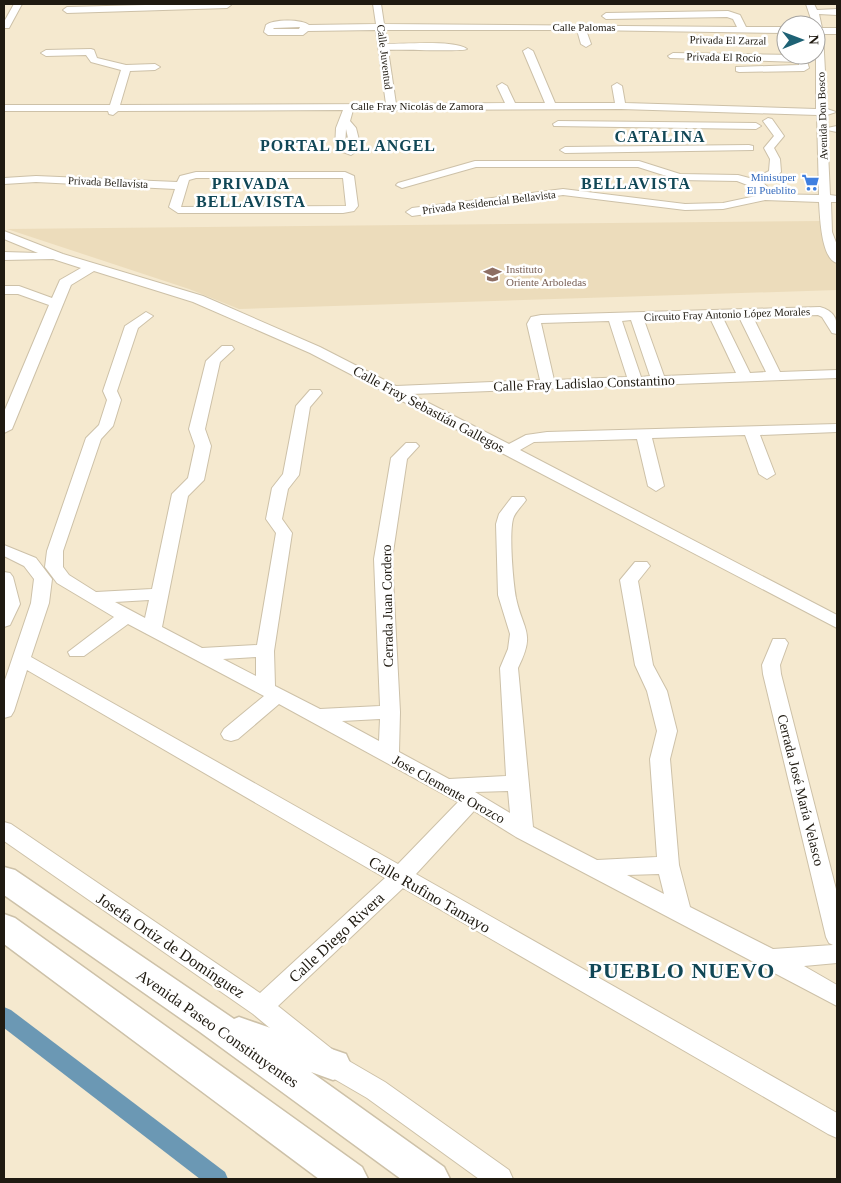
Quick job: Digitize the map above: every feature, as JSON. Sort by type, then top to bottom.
[{"type":"highway","name":"Avenida Paseo Constituyentes","points":[[5,878],[212,1022],[431,1179]]},
{"type":"highway","points":[[4,927],[349,1179]]},
{"type":"highway","points":[[212,1022],[333,1064]]},
{"type":"street","points":[[5,29],[18,4]]},
{"type":"street","points":[[100,4],[108,4]]},
{"type":"street","name":"Calle Juventud","points":[[377,4],[382,27],[382,47],[392,108]]},
{"type":"street","points":[[66,10],[229,6]]},
{"type":"street","points":[[819,8],[837,12]]},
{"type":"street","points":[[606,16],[728,14],[737,17],[742,29]]},
{"type":"street","points":[[471,26],[472,38]]},
{"type":"street","name":"Calle Palomas","points":[[305,28],[471,26],[582,27],[634,31],[776,30]]},
{"type":"street","points":[[416,38],[418,27]]},
{"type":"street","points":[[526,27],[528,39]]},
{"type":"street","points":[[582,27],[586,44]]},
{"type":"street","points":[[382,47],[434,46],[462,49]]},
{"type":"street","points":[[528,51],[551,106]]},
{"type":"street","points":[[46,53],[91,52],[91,58],[94,60],[126,68],[156,67]]},
{"type":"street","name":"Privada El Rocío","points":[[673,56],[776,58]]},
{"type":"street","name":"Privada El Rocío","points":[[739,69],[802,69],[803,65]]},
{"type":"street","name":"Avenida Don Bosco","points":[[820,65],[826,114],[835,129],[834,156]]},
{"type":"street","name":"Avenida Don Bosco","points":[[822,65],[834,194],[826,232],[837,259]]},
{"type":"street","points":[[114,110],[126,68]]},
{"type":"street","points":[[502,86],[510,104]]},
{"type":"street","points":[[616,86],[627,123]]},
{"type":"street","points":[[463,94],[475,106]]},
{"type":"street","points":[[50,110],[57,95]]},
{"type":"street","name":"Calle Fray Nicolás de Zamora","points":[[4,108],[114,110],[392,108],[510,104],[605,108]]},
{"type":"street","name":"Calle Fray Nicolás de Zamora","points":[[475,106],[826,114]]},
{"type":"street","points":[[345,122],[349,108]]},
{"type":"street","name":"Calle Fray Nicolás de Zamora","points":[[622,108],[637,110],[826,114]]},
{"type":"street","name":"Calle Fray Nicolás de Zamora","points":[[4,113],[50,110]]},
{"type":"street","points":[[637,110],[641,123]]},
{"type":"street","points":[[753,184],[772,175],[776,168],[775,159],[769,148],[779,136],[768,121]]},
{"type":"street","points":[[558,124],[641,123],[756,126]]},
{"type":"street","points":[[726,126],[732,148]]},
{"type":"street","points":[[565,150],[749,148]]},
{"type":"street","name":"Privada Residencial Bellavista","points":[[402,185],[470,165],[638,164],[681,178],[738,178],[768,190],[804,196]]},
{"type":"street","points":[[345,174],[348,176],[352,206],[350,209],[343,210],[184,211],[175,207],[180,186],[184,178],[196,175],[345,174]]},
{"type":"street","name":"Privada Bellavista","points":[[4,176],[27,176],[36,179]]},
{"type":"street","name":"Privada Bellavista","points":[[4,181],[36,179],[180,186]]},
{"type":"street","name":"Privada Residencial Bellavista","points":[[412,212],[563,192],[685,207],[723,206],[761,197],[834,194]]},
{"type":"street","name":"Calle Fray Sebastián Gallegos","points":[[4,235],[59,257],[198,299],[315,350],[636,515],[837,622]]},
{"type":"street","points":[[4,256],[59,257]]},
{"type":"street","points":[[4,429],[55,303],[65,284],[72,277],[93,267]]},
{"type":"street","points":[[4,290],[19,290],[55,303]]},
{"type":"street","name":"Circuito Fray Antonio López Morales","points":[[548,385],[534,322],[546,319],[825,311],[837,330]]},
{"type":"street","points":[[744,313],[775,377],[837,374]]},
{"type":"street","points":[[715,314],[745,378]]},
{"type":"street","name":"Jose Clemente Orozco","points":[[146,316],[132,326],[110,391],[114,400],[106,426],[94,438],[55,551],[54,566],[63,578],[93,598],[317,716],[593,868],[771,959],[837,996]]},
{"type":"street","points":[[614,317],[636,382]]},
{"type":"street","points":[[636,317],[659,381]]},
{"type":"street","points":[[152,628],[180,494],[196,480],[203,446],[197,429],[213,361],[227,349]]},
{"type":"street","name":"Calle Fray Ladislao Constantino","points":[[394,390],[775,377]]},
{"type":"street","points":[[231,734],[271,693],[265,651],[284,533],[274,519],[280,488],[291,475],[303,406],[315,392]]},
{"type":"street","points":[[513,453],[547,437],[837,428]]},
{"type":"street","points":[[752,431],[767,474]]},
{"type":"street","points":[[643,434],[656,486]]},
{"type":"street","name":"Cerrada Juan Cordero","points":[[389,756],[390,712],[383,559],[399,458],[411,446]]},
{"type":"street","points":[[518,500],[505,519],[507,598],[515,611],[520,637],[517,653],[509,668],[517,783],[523,830]]},
{"type":"street","points":[[4,550],[30,562],[43,579],[40,603],[23,660],[4,712]]},
{"type":"street","points":[[642,566],[628,580],[644,665],[657,691],[667,731],[660,759],[668,864],[680,914]]},
{"type":"street","points":[[4,577],[11,604],[4,621]]},
{"type":"street","points":[[93,598],[160,594]]},
{"type":"street","points":[[77,652],[127,616]]},
{"type":"street","name":"Cerrada José María Velasco","points":[[779,643],[771,665],[772,674],[837,937]]},
{"type":"street","points":[[199,654],[265,651]]},
{"type":"street","name":"Calle Rufino Tamayo","points":[[23,660],[837,1126]]},
{"type":"street","points":[[317,716],[390,712]]},
{"type":"street","points":[[446,786],[517,783]]},
{"type":"street","name":"Calle Diego Rivera","points":[[262,1007],[400,877],[472,800]]},
{"type":"street","name":"Josefa Ortiz de Domínguez","points":[[4,830],[262,1007],[333,1064],[376,1090],[500,1179]]},
{"type":"street","points":[[593,868],[668,864]]},
{"type":"street","points":[[771,959],[837,954]]},
{"type":"shaded area","name":"Instituto Oriente Arboledas","points":[[823,221],[822,231],[837,261],[837,290],[239,309],[189,289],[7,229]]},
{"type":"waterway","points":[[4,1016],[217,1179]]},
{"type":"place","name":"Minisuper El Pueblito","points":[[810,183]]},
{"type":"place","name":"Instituto Oriente Arboledas","points":[[492,275]]},
{"type":"district","name":"CATALINA","points":[[660,136]]},
{"type":"district","name":"PORTAL DEL ANGEL","points":[[348,145]]},
{"type":"district","name":"BELLAVISTA","points":[[636,183]]},
{"type":"district","name":"PRIVADA BELLAVISTA","points":[[251,192]]},
{"type":"district","name":"PUEBLO NUEVO","points":[[682,970]]}]
